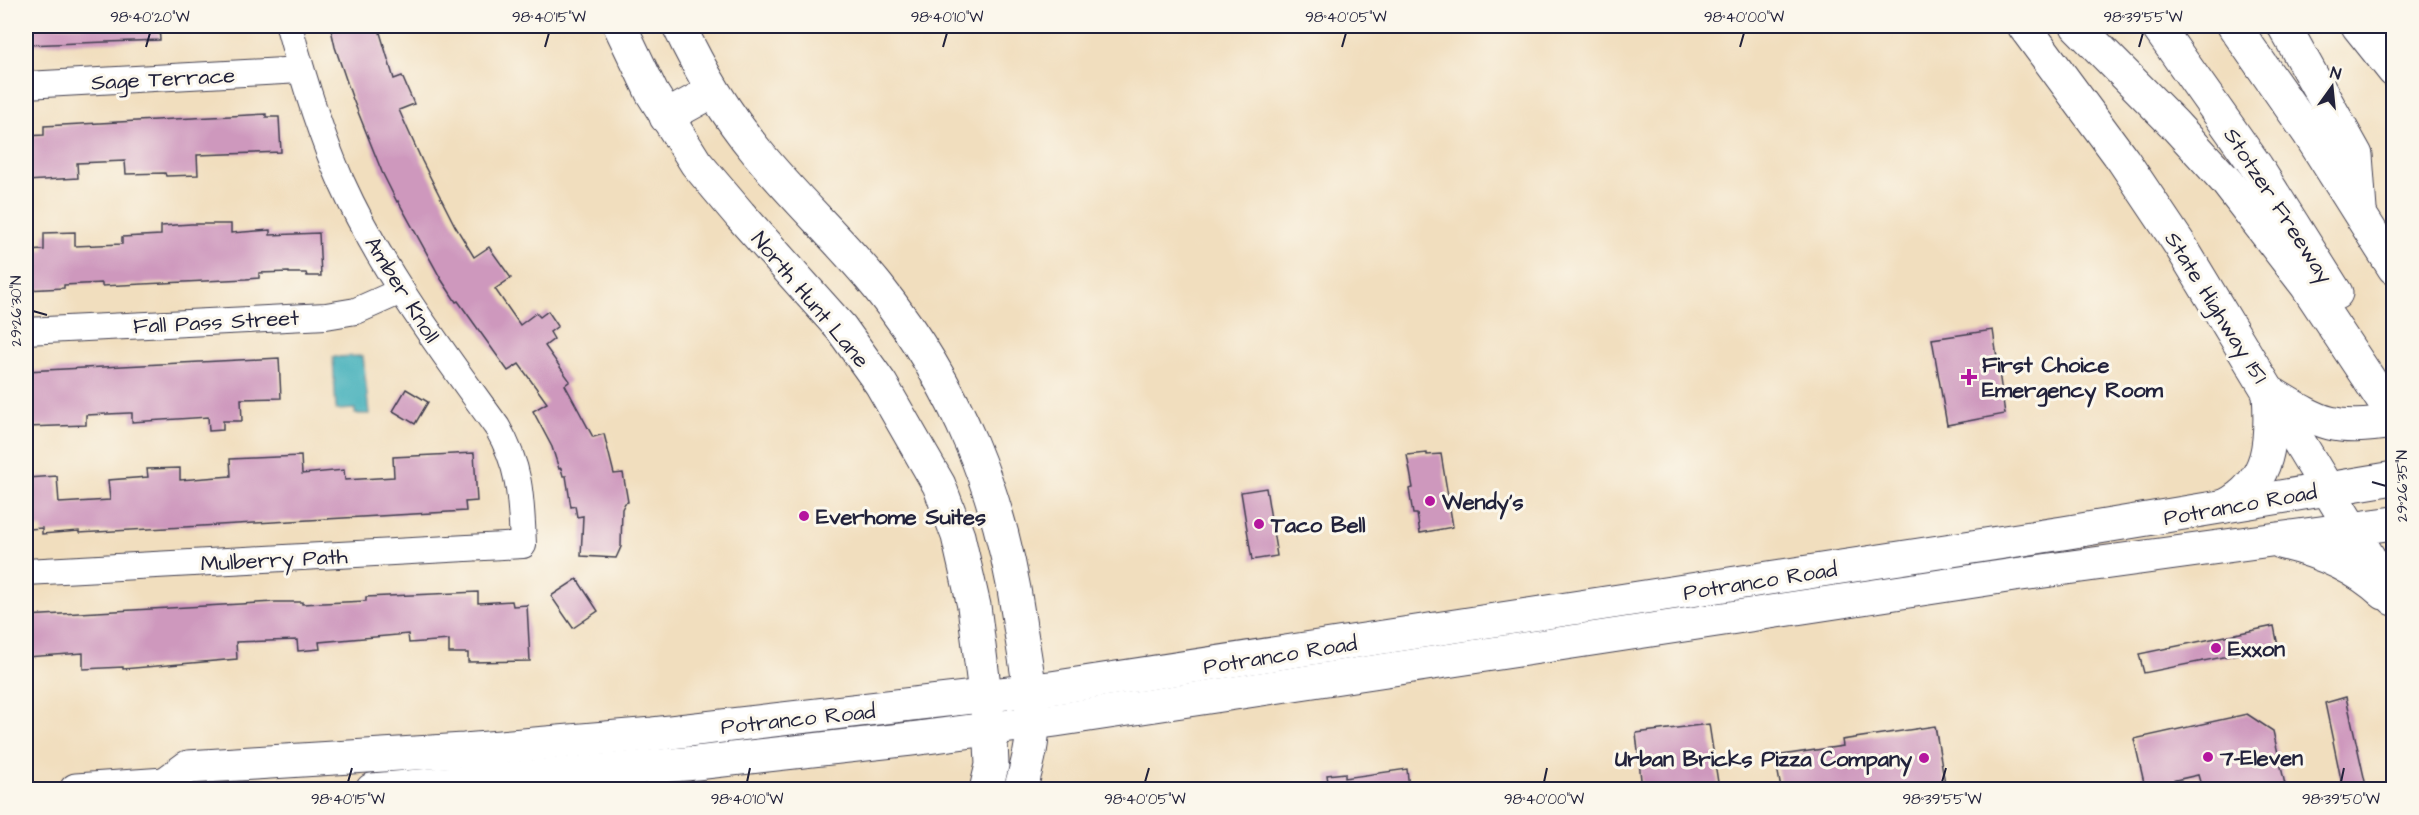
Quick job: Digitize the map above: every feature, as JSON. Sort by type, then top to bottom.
[{"type":"main road","name":"North Hunt Lane","points":[[620,26],[639,68],[666,117],[696,163],[841,328],[881,384],[923,455],[953,518],[963,552],[974,606],[992,765],[986,789]]},
{"type":"main road","points":[[679,26],[713,91],[757,152],[877,286],[915,337],[946,387],[981,464],[1001,527],[1015,592],[1032,723],[1032,739],[1020,789]]},
{"type":"main road","name":"State Highway 151","points":[[2024,26],[2088,111],[2162,218],[2394,599]]},
{"type":"main road","points":[[2077,26],[2174,124],[2239,198],[2307,286],[2390,406],[2363,426],[2336,426],[2305,414],[2269,391]]},
{"type":"main road","name":"Stotzer Freeway","points":[[2157,26],[2216,108],[2274,195],[2390,406]]},
{"type":"main road","points":[[2234,26],[2301,123],[2394,268]]},
{"type":"main road","points":[[2284,26],[2356,155],[2360,214]]},
{"type":"main road","points":[[2358,26],[2394,71]]},
{"type":"main road","points":[[666,117],[713,91]]},
{"type":"main road","points":[[2225,507],[2240,499],[2253,486],[2265,460],[2270,434],[2269,391]]},
{"type":"main road","name":"Potranco Road","points":[[76,789],[170,787],[188,768],[464,750],[652,734],[985,697],[1552,612],[2225,507],[2394,478]]},
{"type":"main road","name":"Potranco Road","points":[[372,789],[497,781],[696,763],[1032,723],[2037,571],[2394,523]]},
{"type":"main road","points":[[2267,540],[2303,548],[2337,560],[2367,578],[2394,603]]},
{"type":"main road","points":[[1608,637],[1611,627],[1620,620],[1749,598],[1777,588],[1790,575]]},
{"type":"main road","points":[[1363,674],[1375,663],[1396,654],[1547,628],[1552,622],[1552,612]]},
{"type":"main road","points":[[693,729],[696,763]]},
{"type":"main road","points":[[497,781],[499,771],[505,763],[515,760],[601,752],[652,734]]},
{"type":"main road","points":[[252,789],[256,780],[399,770],[464,750]]},
{"type":"street","name":"Amber Knoll","points":[[289,26],[318,123],[359,218],[401,291],[510,448],[520,490],[523,545]]},
{"type":"street","name":"Sage Terrace","points":[[26,85],[301,70]]},
{"type":"street","name":"Fall Pass Street","points":[[26,331],[326,316],[356,311],[401,291]]},
{"type":"street","name":"Mulberry Path","points":[[26,572],[523,545]]},
{"type":"water","points":[[363,356],[369,414],[355,414],[355,409],[336,410],[333,357]]},
{"type":"building","points":[[26,26],[159,26],[160,40],[26,45]]},
{"type":"building","points":[[345,26],[378,26],[394,79],[402,76],[414,104],[399,110],[422,161],[455,226],[474,257],[489,247],[511,278],[495,289],[520,325],[536,313],[540,317],[548,311],[558,326],[550,332],[554,339],[545,346],[570,381],[565,385],[593,437],[604,434],[614,474],[623,473],[628,502],[622,509],[621,547],[616,558],[581,556],[583,516],[577,517],[575,506],[571,507],[566,476],[563,476],[561,468],[559,469],[552,447],[533,411],[547,403],[519,364],[508,371],[458,301],[456,302],[397,202],[382,172],[352,97],[335,47],[331,29]]},
{"type":"building","points":[[266,114],[266,117],[279,117],[281,152],[197,155],[198,175],[126,174],[125,161],[77,163],[78,178],[26,181],[26,136],[44,135],[44,126]]},
{"type":"building","points":[[231,224],[231,233],[270,230],[270,235],[319,233],[321,276],[289,272],[259,273],[259,278],[246,279],[102,286],[102,283],[26,290],[26,251],[44,250],[44,233],[75,232],[75,246],[122,244],[122,237],[161,235],[161,226]]},
{"type":"building","name":"First Choice Emergency Room","points":[[1993,330],[2005,414],[1947,425],[1932,339]]},
{"type":"building","points":[[279,358],[281,398],[241,399],[242,421],[223,421],[223,430],[209,431],[208,417],[132,422],[132,413],[86,415],[86,425],[26,427],[26,371]]},
{"type":"building","points":[[406,389],[428,402],[415,424],[393,411]]},
{"type":"building","points":[[474,453],[477,501],[465,502],[466,511],[79,533],[79,531],[42,534],[42,528],[29,529],[27,478],[57,476],[59,503],[110,500],[108,480],[148,477],[147,469],[180,468],[180,480],[231,476],[230,459],[301,456],[302,474],[344,470],[345,480],[394,477],[393,457]]},
{"type":"building","name":"Wendy's","points":[[1427,453],[1427,455],[1441,454],[1453,527],[1420,533],[1417,514],[1413,514],[1409,489],[1413,488],[1407,455]]},
{"type":"building","name":"Taco Bell","points":[[1266,488],[1277,556],[1252,560],[1241,492]]},
{"type":"building","points":[[577,579],[598,611],[573,628],[551,596]]},
{"type":"building","points":[[478,592],[478,603],[512,601],[513,606],[527,605],[530,661],[468,662],[468,653],[449,653],[449,640],[409,643],[408,634],[319,642],[320,649],[298,651],[297,640],[236,642],[237,659],[123,669],[123,667],[83,669],[83,653],[26,657],[26,616],[275,602],[302,602],[302,604],[366,601],[366,597]]},
{"type":"building","name":"Exxon","points":[[2274,626],[2278,646],[2144,673],[2139,654]]},
{"type":"building","name":"Exxon","points":[[2346,697],[2366,786],[2354,789],[2343,789],[2325,703]]},
{"type":"building","name":"7-Eleven","points":[[2247,714],[2273,731],[2286,789],[2202,789],[2198,775],[2145,787],[2134,739]]},
{"type":"building","points":[[1709,724],[1719,789],[1642,789],[1636,733]]},
{"type":"building","points":[[1935,726],[1946,789],[1781,789],[1775,756],[1843,746],[1842,740]]},
{"type":"building","points":[[1407,769],[1409,789],[1329,789],[1327,775],[1345,773],[1345,778]]},
{"type":"place","name":"First Choice Emergency Room","points":[[1969,377]]},
{"type":"place","name":"Wendy's","points":[[1430,501]]},
{"type":"place","name":"Everhome Suites","points":[[804,516]]},
{"type":"place","name":"Taco Bell","points":[[1259,524]]},
{"type":"place","name":"Exxon","points":[[2216,648]]},
{"type":"place","name":"7-Eleven","points":[[2208,757]]},
{"type":"place","name":"Urban Bricks Pizza Company","points":[[1924,758]]}]
